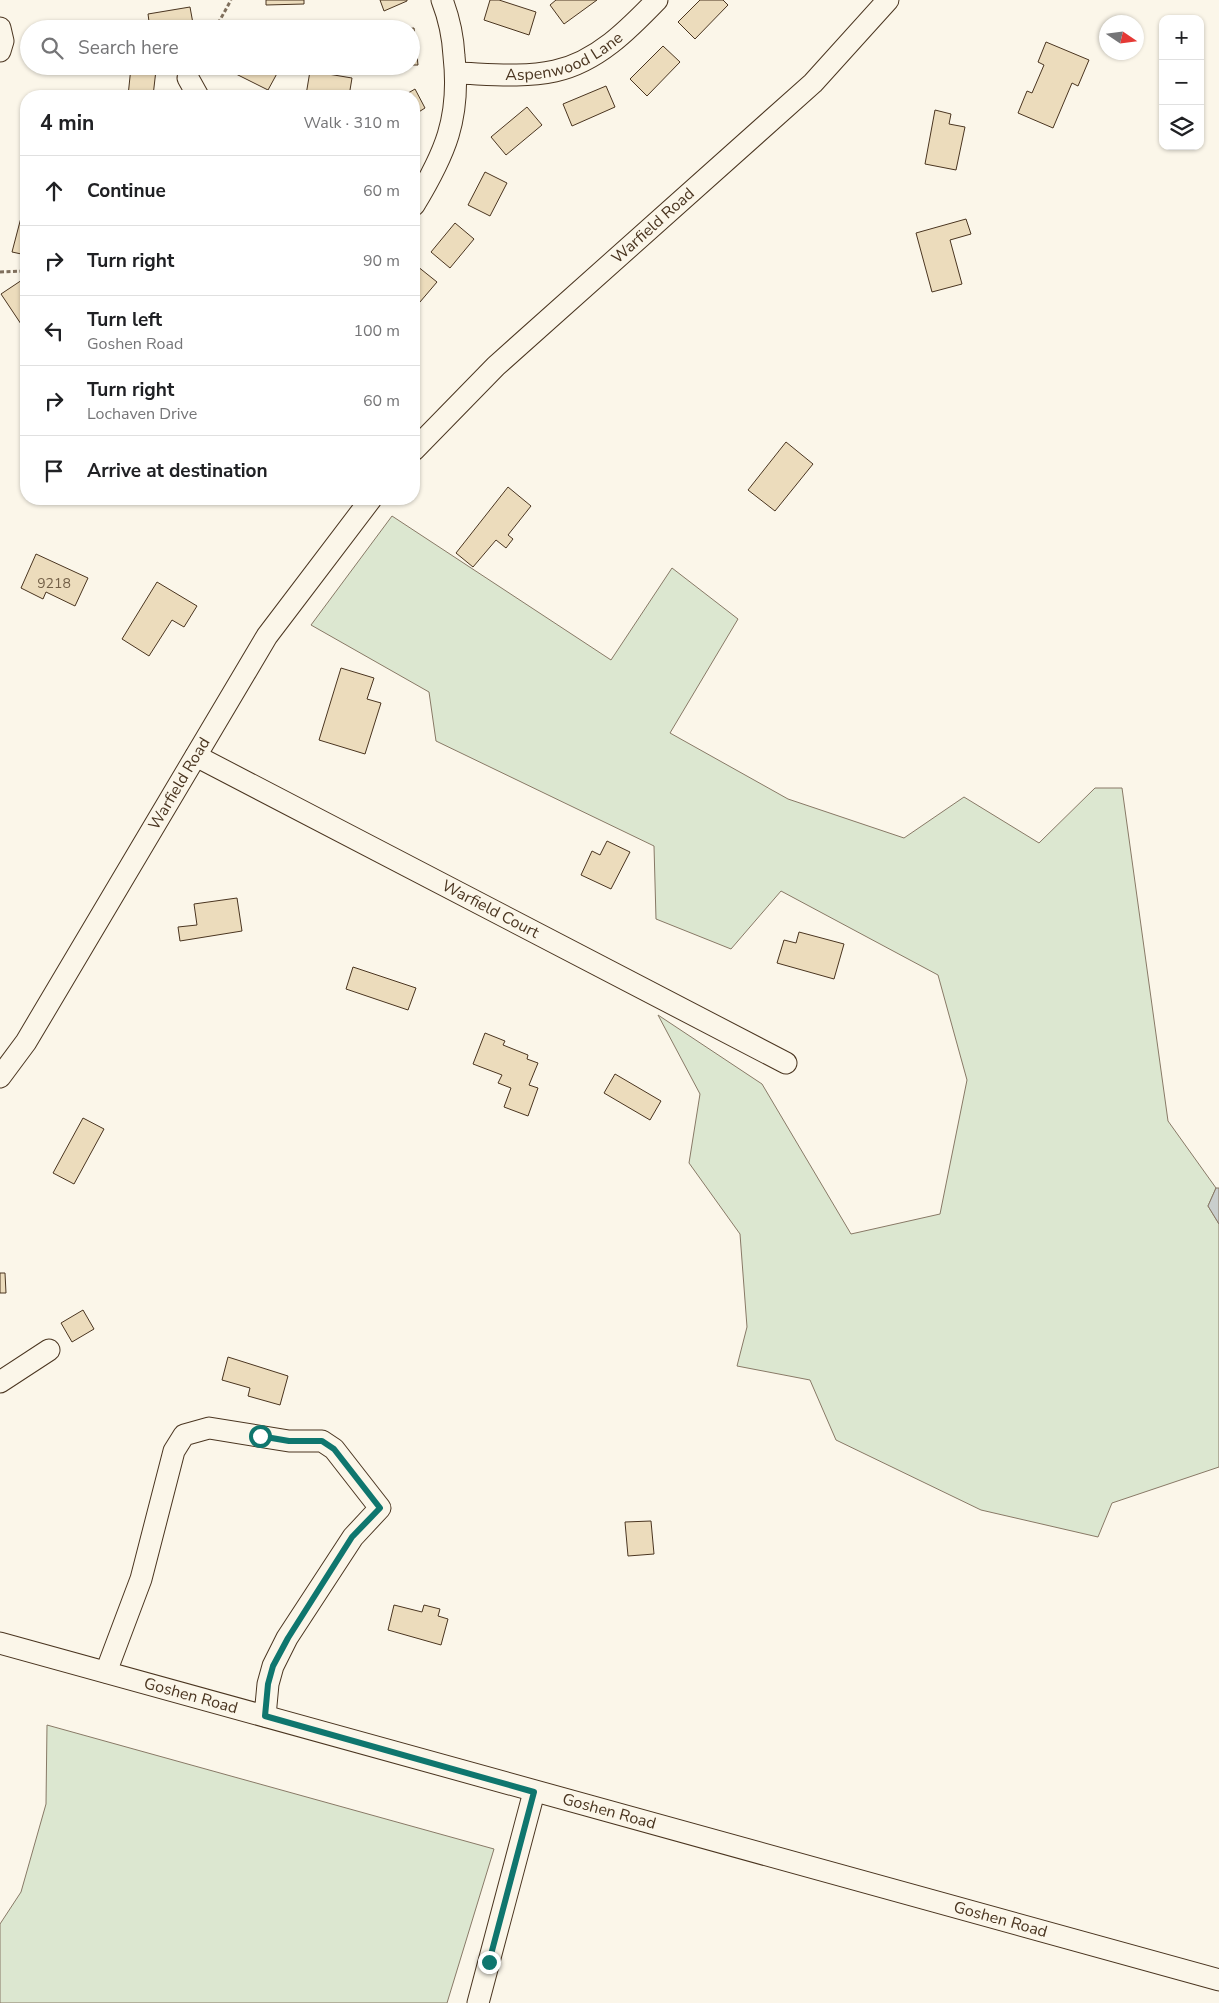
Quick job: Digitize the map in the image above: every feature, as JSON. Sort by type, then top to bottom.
[{"type":"street","points":[[423,171],[446,146],[457,93],[453,45],[442,0]]},
{"type":"street","name":"Aspenwood Lane","points":[[456,73],[520,75],[555,71],[574,65],[613,43],[658,0]]},
{"type":"street","name":"Warfield Road","points":[[420,444],[496,366],[813,83],[888,0]]},
{"type":"street","points":[[0,28],[3,41],[0,51]]},
{"type":"street","name":"Warfield Road","points":[[0,1077],[26,1042],[267,636],[366,505]]},
{"type":"street","name":"Warfield Court","points":[[196,756],[786,1063]]},
{"type":"street","points":[[0,1382],[49,1350]]},
{"type":"street","points":[[106,1672],[141,1579],[174,1451],[184,1435],[209,1428],[289,1441],[322,1441],[334,1449],[380,1508],[352,1537],[288,1638],[273,1666],[268,1684],[265,1716]]},
{"type":"street","name":"Goshen Road","points":[[0,1643],[1219,1980]]},
{"type":"street","points":[[478,2003],[534,1792]]},
{"type":"path","points":[[220,20],[232,0]]},
{"type":"path","points":[[0,272],[20,271]]},
{"type":"green space","points":[[392,516],[611,660],[672,568],[738,619],[670,733],[788,799],[904,838],[964,797],[1039,843],[1095,788],[1122,788],[1168,1121],[1216,1188],[1208,1206],[1219,1224],[1219,1467],[1112,1503],[1098,1537],[981,1510],[836,1440],[810,1380],[737,1366],[747,1327],[740,1234],[689,1163],[700,1094],[658,1015],[762,1084],[851,1234],[940,1214],[967,1080],[938,975],[781,891],[731,949],[656,919],[654,846],[436,741],[429,692],[311,625]]},
{"type":"green space","points":[[47,1725],[494,1849],[447,2003],[0,2003],[0,1924],[21,1892],[46,1804]]},
{"type":"shaded area","points":[[1216,1188],[1219,1188],[1219,1224],[1208,1206]]},
{"type":"building","points":[[266,0],[304,0],[304,4],[266,5]]},
{"type":"building","points":[[380,0],[407,0],[407,1],[384,11]]},
{"type":"building","points":[[490,0],[499,0],[536,12],[529,35],[484,20]]},
{"type":"building","points":[[556,0],[597,0],[564,24],[550,5]]},
{"type":"building","points":[[700,0],[723,0],[728,5],[695,39],[678,22]]},
{"type":"building","points":[[190,7],[192,20],[149,20],[148,14]]},
{"type":"building","points":[[1046,42],[1089,60],[1078,86],[1072,83],[1053,128],[1018,113],[1027,91],[1032,93],[1044,65],[1038,62]]},
{"type":"building","points":[[663,46],[680,62],[647,96],[630,79]]},
{"type":"building","points":[[130,75],[155,75],[154,90],[129,90]]},
{"type":"building","points":[[238,75],[276,75],[268,90]]},
{"type":"building","points":[[309,75],[334,75],[352,78],[350,90],[307,90]]},
{"type":"building","points":[[606,86],[615,107],[572,126],[563,104]]},
{"type":"building","points":[[420,98],[425,108],[420,111]]},
{"type":"building","points":[[527,107],[542,125],[506,155],[491,137]]},
{"type":"building","points":[[935,110],[951,114],[949,124],[965,127],[956,170],[925,164]]},
{"type":"building","points":[[485,172],[507,183],[490,216],[468,205]]},
{"type":"building","points":[[966,219],[971,234],[950,240],[962,284],[932,292],[916,233]]},
{"type":"building","points":[[20,221],[20,254],[12,252]]},
{"type":"building","points":[[455,223],[474,239],[450,268],[431,252]]},
{"type":"building","points":[[420,268],[437,282],[420,302]]},
{"type":"building","points":[[20,281],[20,322],[1,294]]},
{"type":"building","points":[[786,442],[813,464],[775,511],[748,490]]},
{"type":"building","points":[[508,487],[531,506],[508,535],[513,539],[506,548],[496,540],[473,567],[456,553]]},
{"type":"building","points":[[36,554],[88,578],[75,606],[46,592],[43,599],[21,588]]},
{"type":"building","points":[[157,582],[197,606],[184,627],[172,620],[149,656],[122,639]]},
{"type":"building","points":[[341,668],[374,678],[367,699],[381,703],[365,754],[319,740]]},
{"type":"building","points":[[607,841],[630,852],[611,889],[581,875],[592,851],[600,855]]},
{"type":"building","points":[[237,898],[242,931],[180,941],[178,927],[197,925],[194,904]]},
{"type":"building","points":[[799,932],[844,944],[834,979],[777,963],[784,940],[796,943]]},
{"type":"building","points":[[353,967],[416,988],[408,1010],[346,989]]},
{"type":"building","points":[[485,1033],[505,1041],[503,1045],[528,1055],[527,1059],[538,1063],[529,1085],[538,1088],[528,1116],[504,1107],[511,1088],[498,1083],[502,1075],[473,1064]]},
{"type":"building","points":[[615,1074],[661,1101],[650,1120],[604,1093]]},
{"type":"building","points":[[83,1118],[104,1129],[74,1184],[53,1173]]},
{"type":"building","points":[[0,1273],[5,1273],[6,1293],[0,1293]]},
{"type":"building","points":[[83,1310],[94,1329],[72,1342],[61,1323]]},
{"type":"building","points":[[228,1357],[288,1376],[280,1405],[248,1396],[250,1388],[222,1380]]},
{"type":"building","points":[[651,1521],[654,1554],[628,1556],[625,1522]]},
{"type":"building","points":[[394,1605],[422,1612],[424,1605],[440,1609],[438,1616],[448,1619],[441,1645],[388,1630]]},
{"type":"route","points":[[260,1436],[289,1441],[322,1441],[334,1449],[363,1489],[380,1508],[352,1537],[331,1573],[288,1638],[273,1666],[268,1684],[265,1716],[534,1792],[489,1962]]}]
